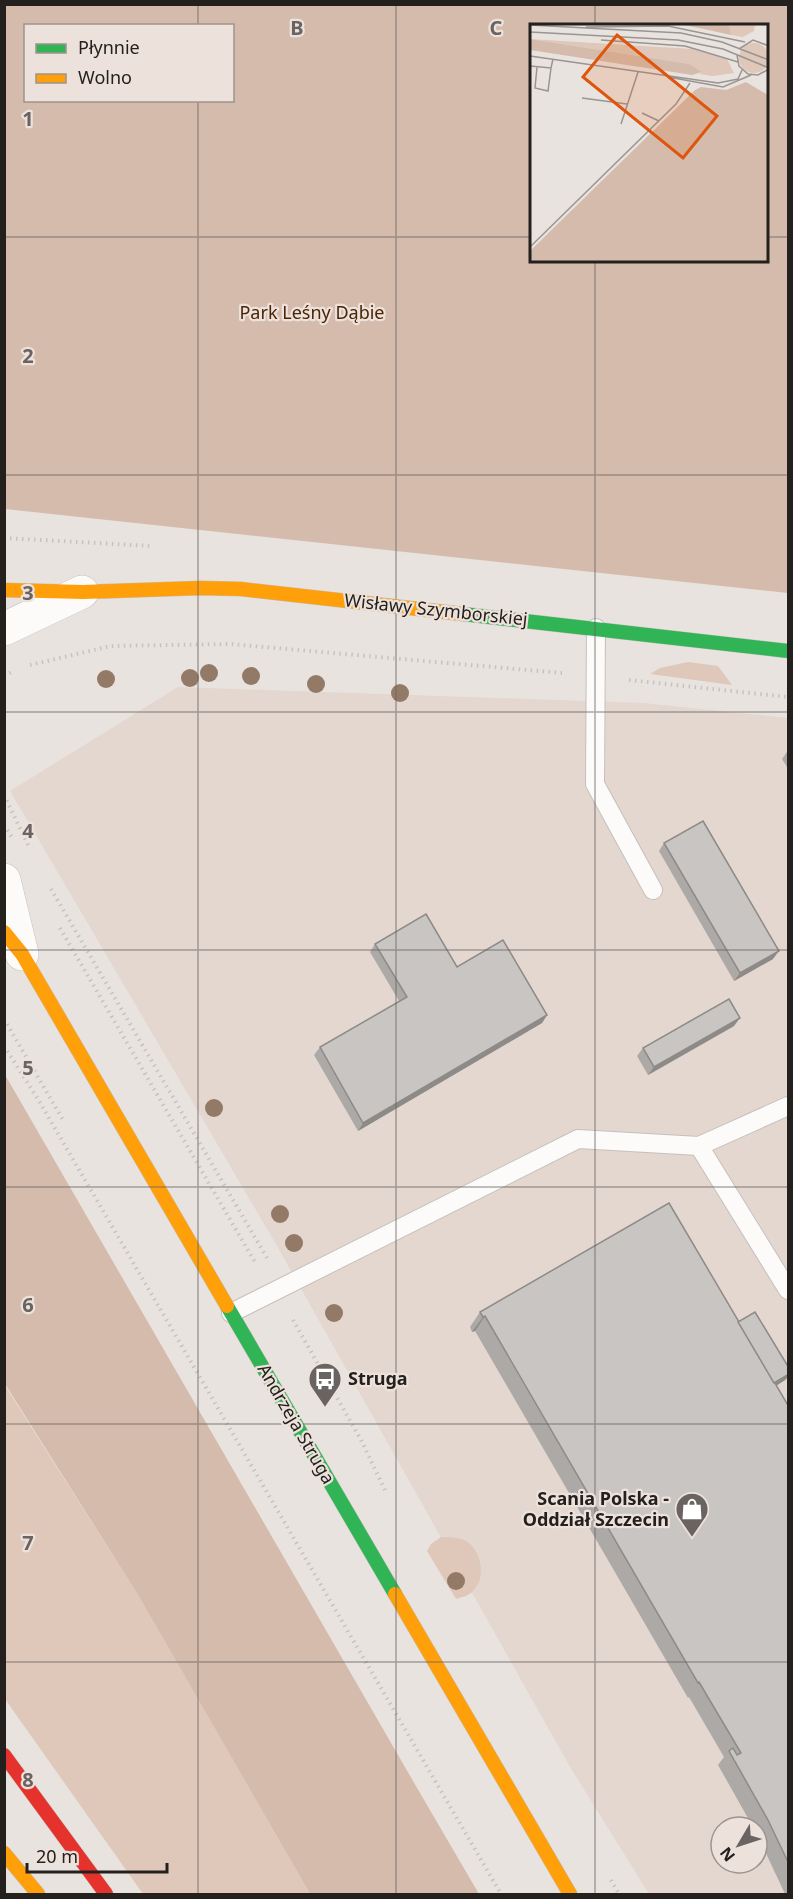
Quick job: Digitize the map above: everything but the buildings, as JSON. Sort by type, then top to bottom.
[{"type":"street","name":"Wisławy Szymborskiej","points":[[4,590],[82,592],[207,587],[241,589],[789,651]]},
{"type":"street","name":"Wisławy Szymborskiej","points":[[4,629],[82,592]]},
{"type":"street","name":"Andrzeja Struga","points":[[4,880],[13,943],[570,1894]]},
{"type":"street","points":[[4,1755],[106,1894]]},
{"type":"street","points":[[4,1853],[38,1894]]},
{"type":"lane","points":[[597,628],[595,784],[653,890]]},
{"type":"lane","points":[[231,1313],[297,1282],[578,1139],[699,1146],[789,1106]]},
{"type":"lane","points":[[699,1146],[789,1290]]},
{"type":"path","points":[[26,666],[111,646],[230,644],[789,697]]},
{"type":"path","points":[[4,676],[18,669]]},
{"type":"path","points":[[4,795],[29,848]]},
{"type":"path","points":[[4,825],[16,846]]},
{"type":"path","points":[[45,879],[266,1255],[276,1290]]},
{"type":"path","points":[[60,927],[252,1259],[276,1290]]},
{"type":"path","points":[[4,1019],[63,1120]]},
{"type":"path","points":[[4,1046],[39,1101],[501,1894]]},
{"type":"shaded area","points":[[688,662],[718,666],[732,685],[650,674],[660,668]]},
{"type":"shaded area","points":[[178,687],[644,703],[788,718],[788,1894],[649,1894],[570,1767],[277,1246],[10,791]]},
{"type":"shaded area","points":[[4,1384],[138,1595],[310,1894],[143,1894],[5,1699]]},
{"type":"shaded area","points":[[441,1537],[456,1538],[469,1543],[477,1553],[481,1567],[477,1586],[471,1593],[456,1599],[427,1551],[431,1544]]},
{"type":"green space","name":"Park Leśny Dąbie","points":[[5,4],[788,5],[788,593],[5,509]]},
{"type":"green space","points":[[4,1073],[479,1894],[310,1894],[138,1595],[5,1384]]},
{"type":"traffic: fast","points":[[463,614],[788,651]]},
{"type":"traffic: fast","points":[[227,1306],[395,1594]]},
{"type":"traffic: slow","points":[[4,590],[83,592],[241,589],[463,614]]},
{"type":"traffic: slow","points":[[4,932],[22,954],[227,1306]]},
{"type":"traffic: slow","points":[[395,1594],[570,1894]]},
{"type":"traffic: slow","points":[[4,1853],[38,1894]]},
{"type":"traffic: jam","points":[[4,1755],[106,1894]]},
{"type":"place","name":"Struga","points":[[325,1408]]},
{"type":"place","name":"Scania Polska - Oddział Szczecin","points":[[692,1538]]}]
